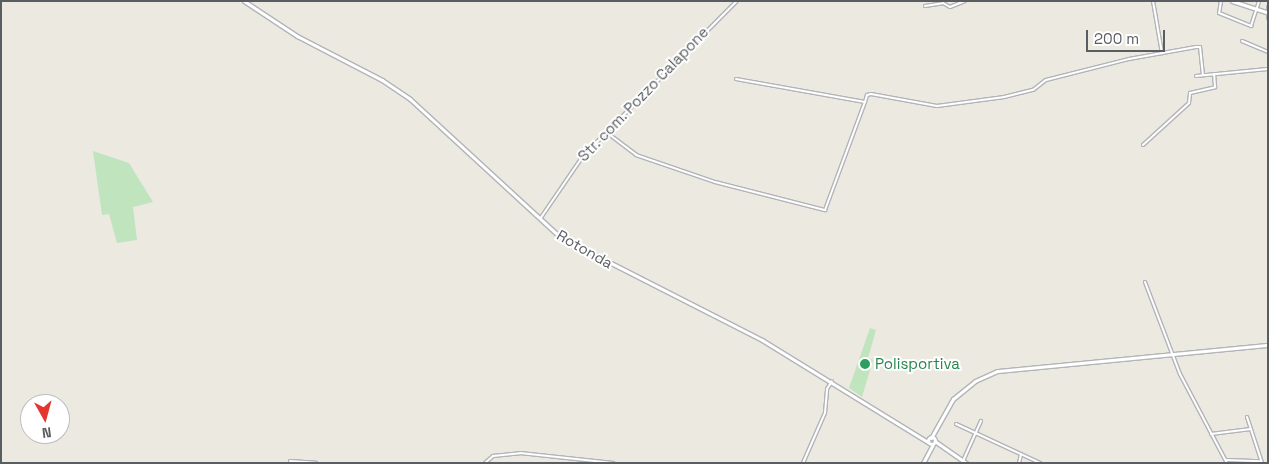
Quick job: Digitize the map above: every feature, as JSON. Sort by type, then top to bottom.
[{"type":"main road","name":"Rotonda","points":[[244,1],[297,36],[382,80],[410,99],[560,237],[585,253],[762,340],[932,441]]},
{"type":"main road","points":[[1232,1],[1267,13]]},
{"type":"main road","points":[[923,463],[947,407],[964,389],[997,371],[1268,345]]},
{"type":"street","name":"Str. com. Pozzo Calapone","points":[[540,218],[576,165],[606,132],[737,1]]},
{"type":"street","points":[[925,6],[943,3],[950,7],[965,1]]},
{"type":"street","points":[[1153,1],[1162,53]]},
{"type":"street","points":[[1221,1],[1219,13],[1251,26],[1259,1]]},
{"type":"street","points":[[1268,6],[1268,18]]},
{"type":"street","points":[[1242,41],[1268,52]]},
{"type":"street","points":[[606,132],[636,155],[715,182],[824,210],[867,95],[871,94],[937,106],[1033,90],[1046,80],[1162,53],[1200,47],[1203,75]]},
{"type":"street","points":[[1196,76],[1268,69]]},
{"type":"street","points":[[1143,145],[1189,103],[1190,93],[1214,88],[1214,74]]},
{"type":"street","points":[[736,79],[865,102]]},
{"type":"street","points":[[1145,282],[1164,338],[1210,435],[1226,461],[1262,462],[1247,418]]},
{"type":"street","points":[[803,463],[825,413],[827,388],[832,381]]},
{"type":"street","points":[[932,441],[964,462],[981,421]]},
{"type":"street","points":[[956,424],[1040,463]]},
{"type":"street","points":[[1210,435],[1251,429]]},
{"type":"street","points":[[485,463],[493,456],[520,453],[613,463]]},
{"type":"street","points":[[1019,463],[1021,454]]},
{"type":"street","points":[[290,461],[316,463]]},
{"type":"green space","points":[[93,151],[129,163],[153,202],[133,207],[137,240],[117,243],[109,214],[102,215]]},
{"type":"green space","name":"Polisportiva","points":[[870,328],[876,330],[868,358],[873,360],[862,397],[849,388]]},
{"type":"place","name":"Polisportiva","points":[[865,364]]}]
